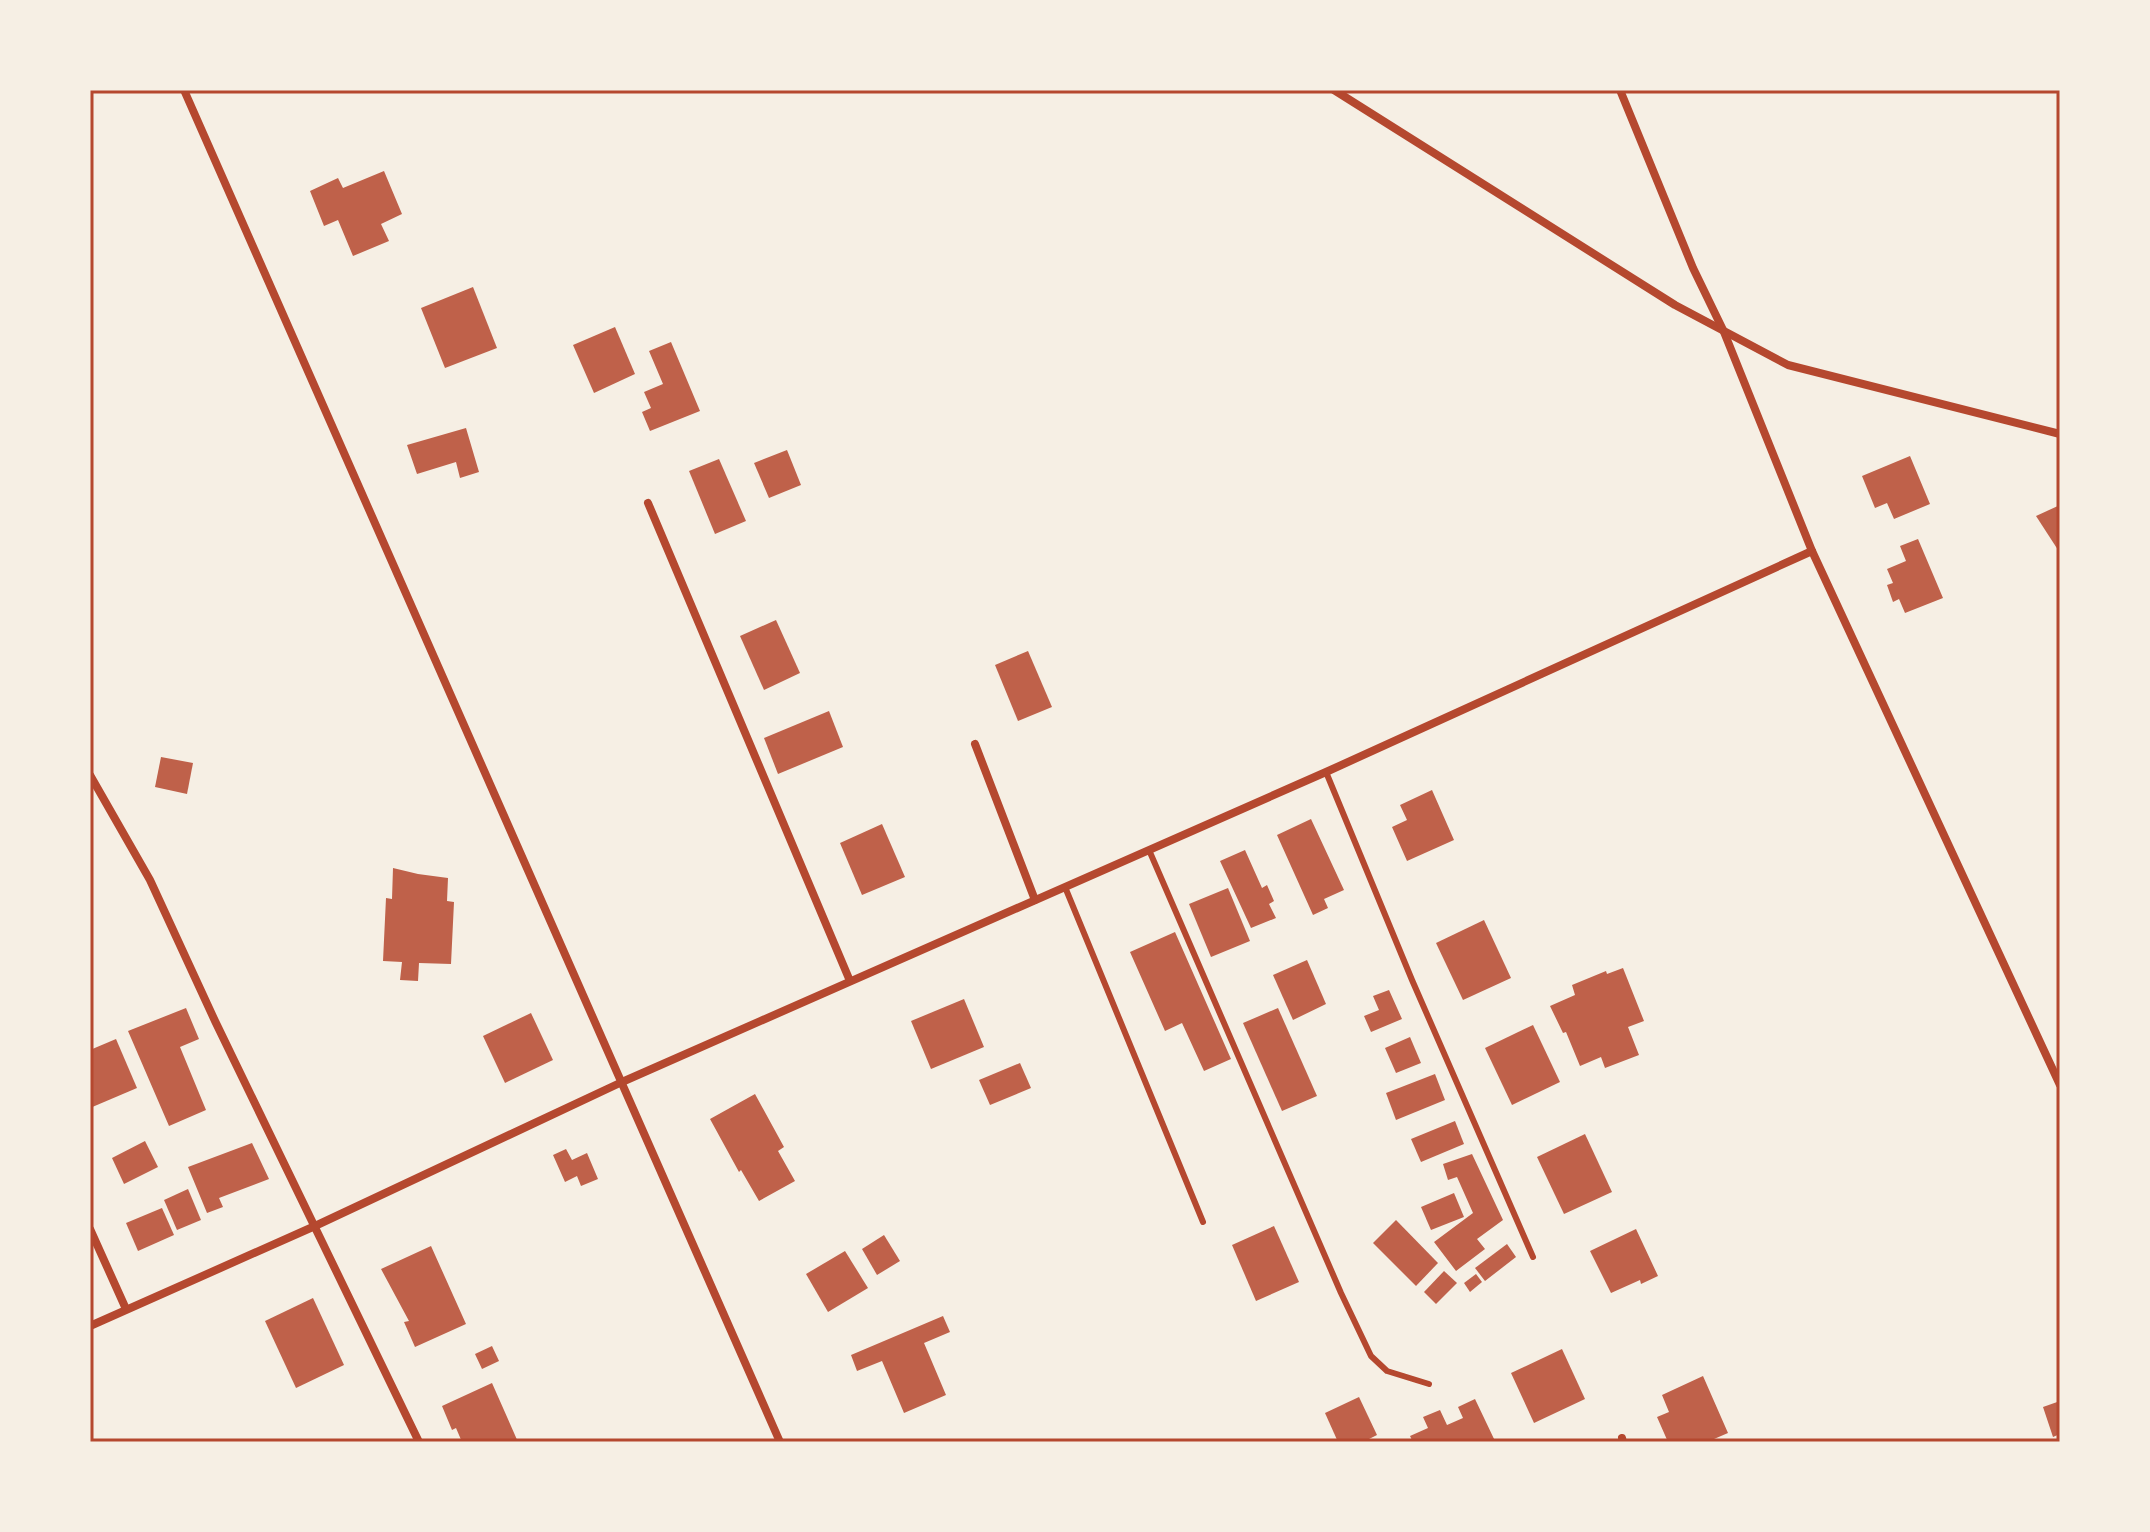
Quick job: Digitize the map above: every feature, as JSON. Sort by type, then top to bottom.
[{"type":"street","points":[[184,90],[780,1442]]},
{"type":"street","points":[[1334,90],[1662,297],[1788,365],[2060,434]]},
{"type":"street","points":[[1620,90],[1693,268],[1724,332],[1812,551],[2060,1085]]},
{"type":"street","points":[[648,503],[850,981]]},
{"type":"street","points":[[90,1326],[315,1226],[622,1082],[1326,772],[1812,551]]},
{"type":"street","points":[[975,744],[1035,900]]},
{"type":"street","points":[[90,775],[150,880],[419,1442]]},
{"type":"street","points":[[90,1229],[126,1309]]},
{"type":"lane","points":[[1326,772],[1412,980],[1533,1257]]},
{"type":"lane","points":[[1149,850],[1371,1356],[1387,1371],[1429,1384]]},
{"type":"lane","points":[[1065,887],[1203,1222]]},
{"type":"building","points":[[384,171],[402,214],[381,224],[389,241],[353,256],[338,220],[324,226],[310,191],[338,178],[343,188]]},
{"type":"building","points":[[473,287],[497,348],[445,368],[421,308]]},
{"type":"building","points":[[615,327],[635,374],[594,393],[573,345]]},
{"type":"building","points":[[671,342],[700,411],[650,431],[642,412],[651,408],[644,392],[663,384],[649,351]]},
{"type":"building","points":[[466,428],[479,472],[460,478],[456,462],[417,474],[407,445]]},
{"type":"building","points":[[787,450],[801,485],[769,498],[754,463]]},
{"type":"building","points":[[1910,456],[1930,504],[1894,519],[1887,503],[1875,508],[1862,476]]},
{"type":"building","points":[[719,459],[746,521],[715,534],[689,471]]},
{"type":"building","points":[[2060,505],[2060,553],[2036,516]]},
{"type":"building","points":[[1918,539],[1943,598],[1905,613],[1899,599],[1893,602],[1887,585],[1893,583],[1887,569],[1906,561],[1900,546]]},
{"type":"building","points":[[776,620],[800,673],[764,690],[740,636]]},
{"type":"building","points":[[1028,651],[1052,707],[1018,721],[995,665]]},
{"type":"building","points":[[829,711],[843,747],[778,774],[764,738]]},
{"type":"building","points":[[161,757],[193,763],[187,794],[155,787]]},
{"type":"building","points":[[1432,790],[1454,840],[1407,861],[1392,827],[1407,820],[1400,805]]},
{"type":"building","points":[[1311,819],[1344,890],[1324,899],[1328,908],[1313,915],[1277,835]]},
{"type":"building","points":[[882,824],[905,877],[862,895],[840,843]]},
{"type":"building","points":[[1245,850],[1262,888],[1267,885],[1274,901],[1269,904],[1276,918],[1251,928],[1220,861]]},
{"type":"building","points":[[393,868],[448,878],[447,901],[454,902],[451,964],[419,963],[418,981],[400,980],[402,962],[383,961],[386,898],[392,899]]},
{"type":"building","points":[[1228,888],[1250,941],[1211,957],[1189,904]]},
{"type":"building","points":[[1484,920],[1511,978],[1463,1000],[1436,943]]},
{"type":"building","points":[[1175,932],[1231,1059],[1204,1071],[1182,1023],[1165,1031],[1130,952]]},
{"type":"building","points":[[1307,960],[1326,1004],[1293,1020],[1273,975]]},
{"type":"building","points":[[1623,968],[1644,1021],[1628,1027],[1639,1055],[1605,1068],[1601,1057],[1580,1066],[1566,1032],[1563,1033],[1550,1006],[1575,995],[1572,985],[1606,971],[1607,974]]},
{"type":"building","points":[[1389,990],[1402,1019],[1371,1032],[1364,1016],[1379,1010],[1373,996]]},
{"type":"building","points":[[964,999],[984,1047],[931,1069],[911,1021]]},
{"type":"building","points":[[186,1008],[199,1039],[180,1047],[206,1110],[169,1126],[128,1031]]},
{"type":"building","points":[[1278,1008],[1317,1096],[1282,1111],[1243,1023]]},
{"type":"building","points":[[531,1013],[553,1060],[505,1083],[483,1036]]},
{"type":"building","points":[[1533,1025],[1560,1082],[1512,1105],[1485,1048]]},
{"type":"building","points":[[1410,1037],[1421,1063],[1396,1073],[1385,1048]]},
{"type":"building","points":[[116,1039],[137,1088],[90,1108],[90,1050]]},
{"type":"building","points":[[1020,1063],[1031,1088],[990,1105],[979,1080]]},
{"type":"building","points":[[1435,1074],[1445,1100],[1396,1120],[1386,1093]]},
{"type":"building","points":[[755,1094],[784,1147],[778,1151],[795,1181],[759,1201],[710,1119]]},
{"type":"building","points":[[1455,1121],[1464,1144],[1421,1162],[1411,1139]]},
{"type":"building","points":[[1585,1134],[1612,1192],[1564,1214],[1537,1157]]},
{"type":"building","points":[[145,1141],[158,1167],[124,1184],[112,1158]]},
{"type":"building","points":[[252,1143],[269,1179],[219,1198],[223,1207],[207,1213],[188,1167]]},
{"type":"building","points":[[566,1149],[572,1160],[587,1153],[598,1179],[581,1186],[577,1176],[565,1182],[553,1155]]},
{"type":"building","points":[[1472,1154],[1503,1220],[1477,1239],[1485,1249],[1456,1271],[1434,1242],[1473,1213],[1457,1177],[1448,1180],[1443,1164]]},
{"type":"building","points":[[188,1189],[201,1220],[177,1230],[164,1200]]},
{"type":"building","points":[[1454,1193],[1464,1217],[1431,1230],[1421,1207]]},
{"type":"building","points":[[162,1208],[174,1235],[138,1251],[126,1223]]},
{"type":"building","points":[[1396,1220],[1438,1263],[1416,1286],[1373,1243]]},
{"type":"building","points":[[1274,1226],[1299,1282],[1256,1301],[1232,1245]]},
{"type":"building","points":[[1636,1229],[1658,1276],[1611,1293],[1590,1251]]},
{"type":"building","points":[[884,1235],[900,1261],[877,1275],[862,1249]]},
{"type":"building","points":[[1507,1244],[1516,1257],[1485,1281],[1475,1268]]},
{"type":"building","points":[[431,1246],[466,1324],[415,1347],[404,1322],[409,1321],[381,1269]]},
{"type":"building","points":[[845,1251],[868,1288],[828,1312],[806,1274]]},
{"type":"building","points":[[1444,1271],[1457,1283],[1436,1304],[1424,1292]]},
{"type":"building","points":[[1476,1274],[1482,1282],[1470,1292],[1464,1283]]},
{"type":"building","points":[[313,1298],[344,1365],[296,1388],[265,1321]]},
{"type":"building","points":[[943,1316],[950,1332],[924,1343],[946,1395],[904,1413],[882,1361],[857,1371],[851,1355]]},
{"type":"building","points":[[492,1346],[499,1361],[482,1369],[475,1354]]},
{"type":"building","points":[[1562,1349],[1585,1399],[1534,1423],[1511,1373]]},
{"type":"building","points":[[1703,1376],[1728,1433],[1707,1442],[1668,1442],[1657,1417],[1669,1412],[1662,1395]]},
{"type":"building","points":[[492,1383],[518,1442],[462,1442],[456,1428],[452,1430],[442,1406]]},
{"type":"building","points":[[1359,1397],[1377,1435],[1363,1442],[1338,1442],[1325,1413]]},
{"type":"building","points":[[1475,1399],[1495,1441],[1413,1442],[1410,1436],[1428,1428],[1423,1417],[1440,1410],[1447,1425],[1463,1418],[1458,1407]]},
{"type":"building","points":[[2060,1401],[2060,1434],[2053,1437],[2043,1407]]}]
